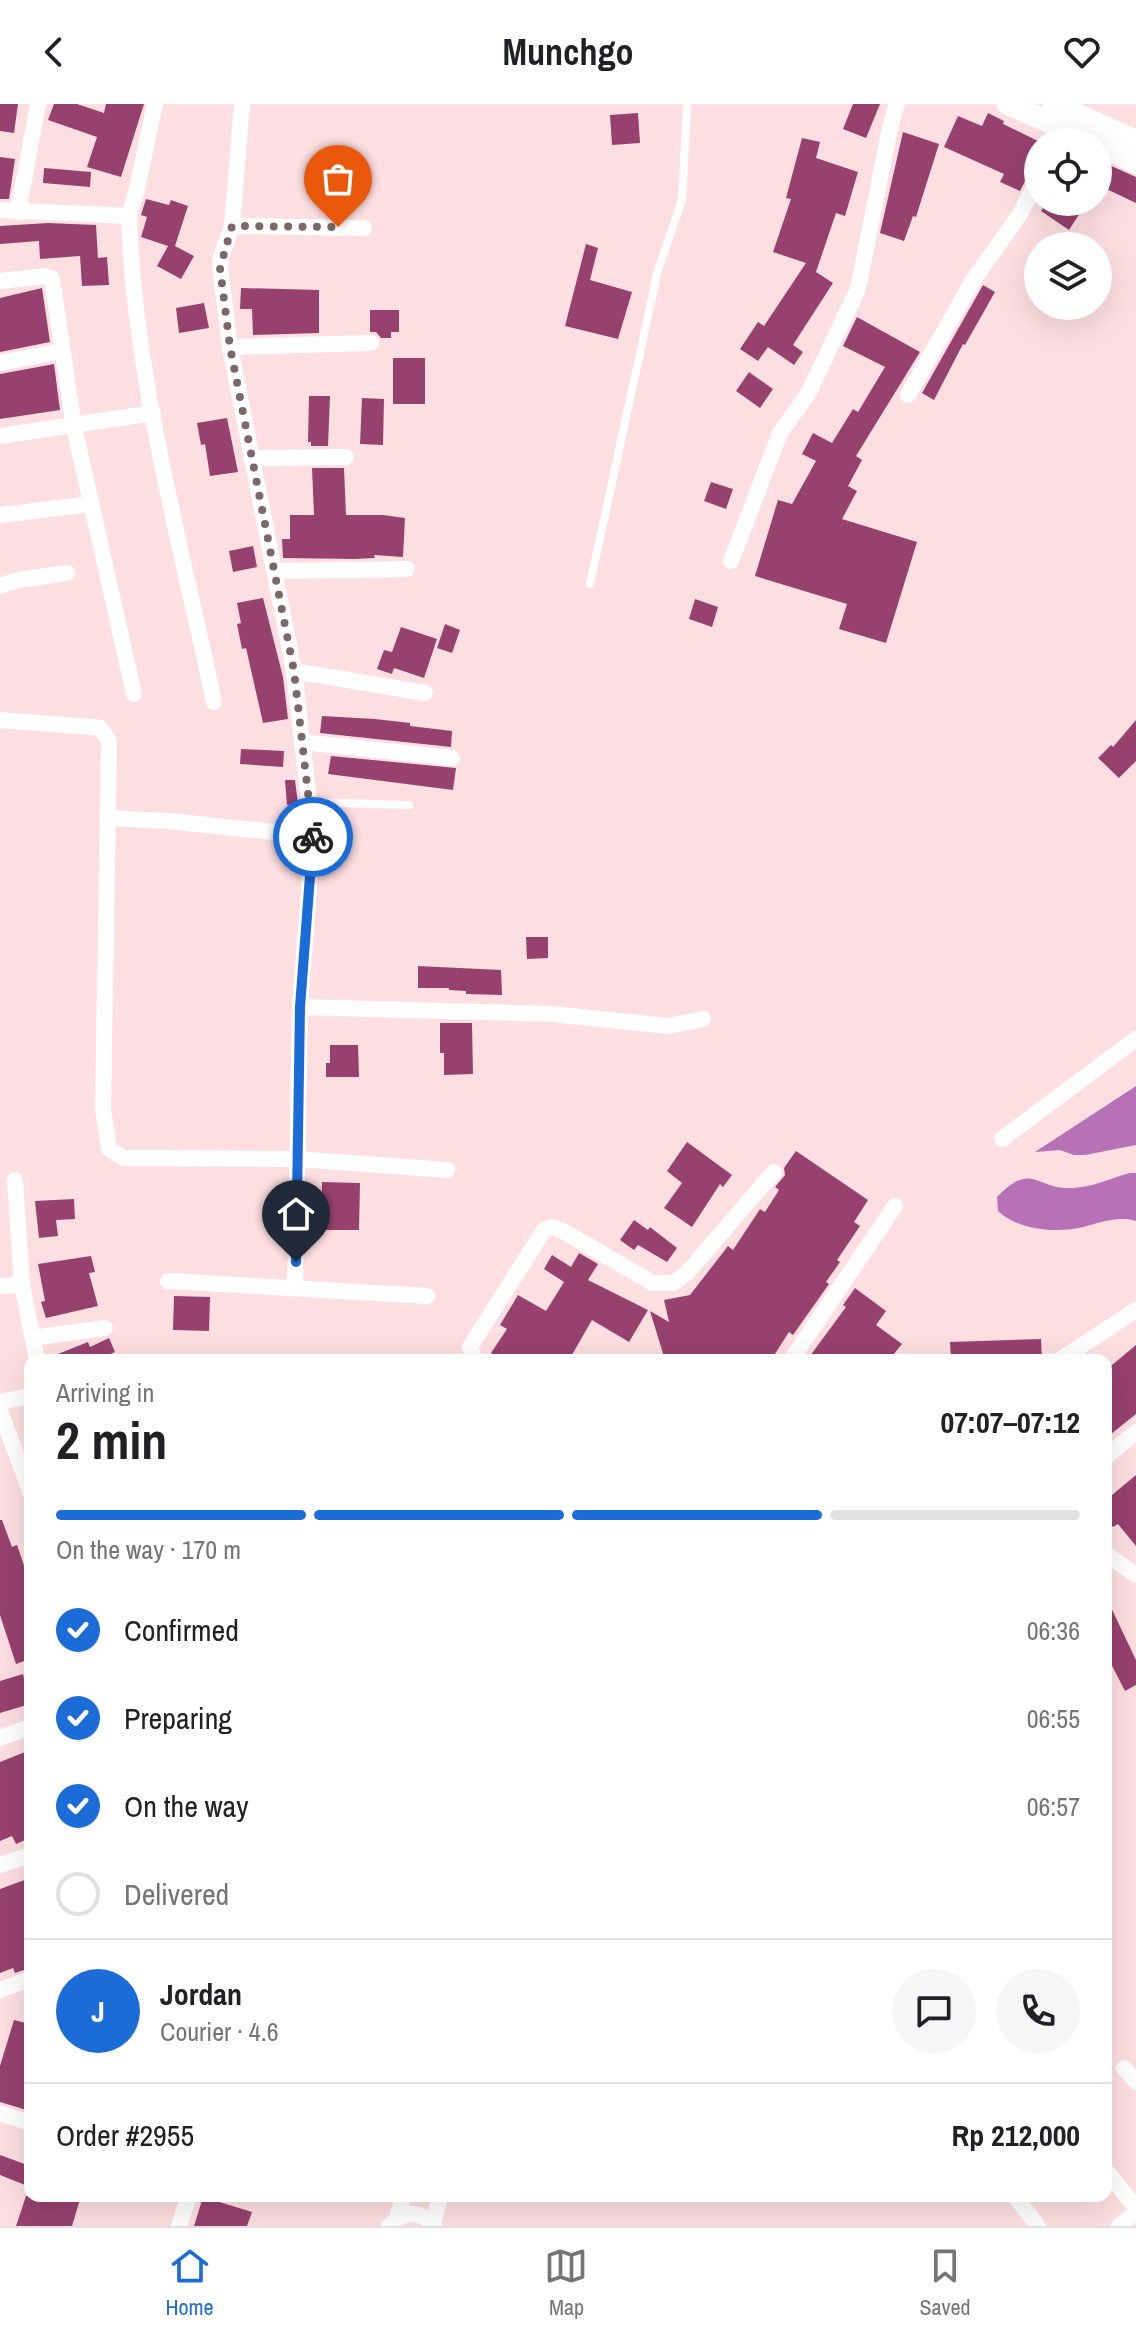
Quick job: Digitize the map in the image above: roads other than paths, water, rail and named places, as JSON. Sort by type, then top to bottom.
[{"type":"street","points":[[18,212],[38,104]]},
{"type":"street","points":[[155,104],[129,216],[131,273],[153,413],[214,702]]},
{"type":"street","points":[[242,104],[232,226],[220,268],[230,347],[294,671],[313,836],[300,1007],[295,1288]]},
{"type":"street","points":[[731,561],[780,433],[808,394],[858,289],[897,104]]},
{"type":"street","points":[[1008,104],[1050,128]]},
{"type":"street","points":[[1053,104],[1136,141]]},
{"type":"street","points":[[1112,151],[1136,163]]},
{"type":"street","points":[[908,395],[974,279],[1024,206]]},
{"type":"street","points":[[0,210],[129,216]]},
{"type":"street","points":[[232,226],[364,228]]},
{"type":"street","points":[[0,281],[45,276],[52,279],[74,427],[134,694]]},
{"type":"street","points":[[230,347],[371,343]]},
{"type":"street","points":[[0,363],[62,351]]},
{"type":"street","points":[[0,436],[153,413]]},
{"type":"street","points":[[251,458],[346,457]]},
{"type":"street","points":[[0,515],[91,504]]},
{"type":"street","points":[[274,571],[407,569]]},
{"type":"street","points":[[0,586],[18,580],[67,573]]},
{"type":"street","points":[[294,671],[425,693]]},
{"type":"street","points":[[0,720],[100,728],[109,741],[103,1109],[109,1149],[124,1158],[297,1159],[447,1170]]},
{"type":"street","points":[[302,742],[452,758]]},
{"type":"street","points":[[107,818],[313,836]]},
{"type":"street","points":[[300,1007],[552,1014],[668,1026],[703,1019]]},
{"type":"street","points":[[1002,1139],[1136,1039]]},
{"type":"street","points":[[473,1354],[470,1347],[544,1230],[552,1227],[561,1230],[653,1283],[673,1283],[687,1273],[774,1172]]},
{"type":"street","points":[[15,1180],[22,1285],[36,1354]]},
{"type":"street","points":[[795,1354],[895,1206]]},
{"type":"street","points":[[168,1281],[427,1296]]},
{"type":"street","points":[[0,1286],[22,1285]]},
{"type":"street","points":[[1069,1354],[1136,1310]]},
{"type":"street","points":[[32,1338],[105,1328]]},
{"type":"street","points":[[0,1402],[24,1397]]},
{"type":"street","points":[[0,1411],[24,1475]]},
{"type":"street","points":[[1112,1452],[1136,1432]]},
{"type":"street","points":[[1112,1558],[1136,1575]]},
{"type":"street","points":[[0,1738],[24,1729]]},
{"type":"street","points":[[0,1865],[24,1857]]},
{"type":"street","points":[[0,1990],[24,1981]]},
{"type":"street","points":[[1124,2068],[1136,2082]]},
{"type":"street","points":[[0,2113],[24,2121]]},
{"type":"street","points":[[1112,2178],[1136,2210],[1119,2226]]},
{"type":"street","points":[[179,2226],[187,2202]]},
{"type":"street","points":[[393,2221],[401,2202]]},
{"type":"street","points":[[393,2221],[417,2213],[433,2225],[439,2202]]},
{"type":"street","points":[[1020,2202],[1038,2226]]},
{"type":"lane","points":[[590,584],[658,270],[682,200],[687,104]]},
{"type":"lane","points":[[309,802],[409,805]]}]
